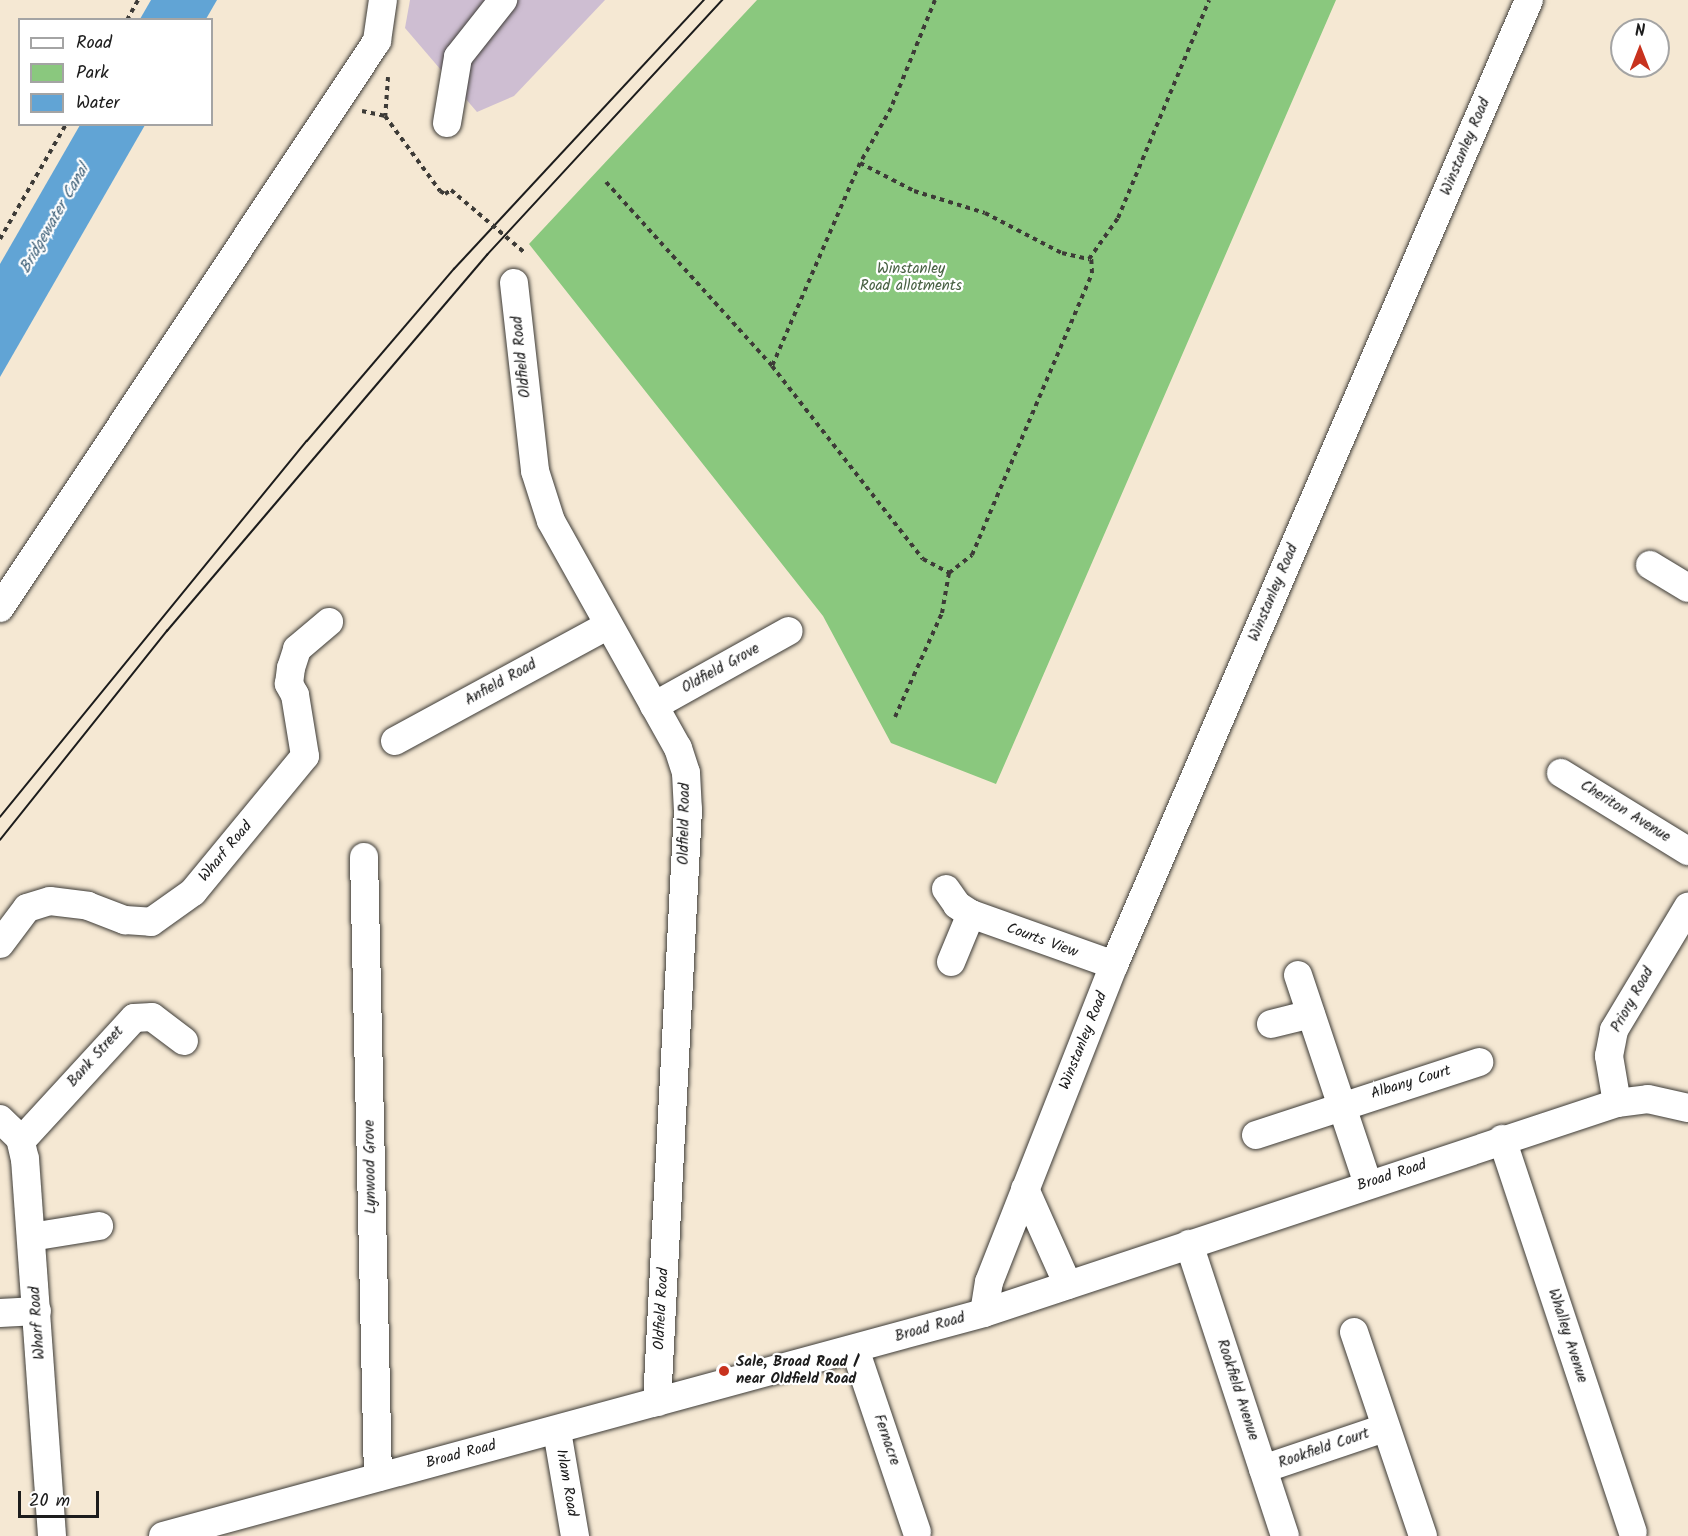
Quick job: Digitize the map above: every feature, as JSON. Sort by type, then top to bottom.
[{"type":"street","points":[[0,608],[377,41],[383,0]]},
{"type":"street","points":[[447,123],[458,57],[503,0]]},
{"type":"street","name":"Winstanley Road","points":[[984,1313],[989,1282],[1114,965],[1529,0]]},
{"type":"street","name":"Oldfield Road","points":[[514,283],[535,471],[551,521],[607,626],[678,748],[686,773],[688,809],[657,1402]]},
{"type":"street","points":[[1650,565],[1688,588]]},
{"type":"street","name":"Wharf Road","points":[[0,944],[27,908],[50,902],[88,906],[125,920],[151,922],[193,892],[305,756],[295,695],[289,684],[291,668],[297,649],[329,622]]},
{"type":"street","name":"Anfield Road","points":[[395,741],[607,626]]},
{"type":"street","name":"Oldfield Grove","points":[[654,706],[789,632]]},
{"type":"street","name":"Cheriton Avenue","points":[[1561,773],[1688,851]]},
{"type":"street","name":"Lynwood Grove","points":[[364,857],[378,1477]]},
{"type":"street","name":"Courts View","points":[[946,889],[957,905],[971,914],[1114,965]]},
{"type":"street","name":"Priory Road","points":[[1617,1103],[1610,1056],[1614,1030],[1688,907]]},
{"type":"street","points":[[951,962],[971,914]]},
{"type":"street","points":[[1298,975],[1344,1104],[1368,1184]]},
{"type":"street","points":[[1271,1024],[1311,1014]]},
{"type":"street","name":"Bank Street","points":[[21,1141],[134,1018],[152,1017],[184,1041]]},
{"type":"street","name":"Albany Court","points":[[1256,1135],[1344,1104],[1479,1062]]},
{"type":"street","name":"Broad Road","points":[[163,1536],[219,1529],[378,1477],[556,1431],[984,1313],[1617,1103],[1648,1099],[1688,1108]]},
{"type":"street","points":[[0,1119],[21,1141]]},
{"type":"street","name":"Whalley Avenue","points":[[1502,1140],[1633,1532]]},
{"type":"street","name":"Wharf Road","points":[[21,1141],[37,1311],[52,1536]]},
{"type":"street","points":[[1026,1189],[1068,1285]]},
{"type":"street","points":[[31,1237],[99,1226]]},
{"type":"street","name":"Rookfield Avenue","points":[[1189,1244],[1285,1536]]},
{"type":"street","points":[[0,1313],[37,1311]]},
{"type":"street","name":"Rookfield Court","points":[[1354,1332],[1423,1536]]},
{"type":"street","name":"Fernacre","points":[[855,1349],[917,1532]]},
{"type":"street","name":"Rookfield Court","points":[[1263,1469],[1385,1428]]},
{"type":"street","name":"Irlam Road","points":[[556,1431],[575,1536]]},
{"type":"path","points":[[128,18],[138,0]]},
{"type":"path","points":[[772,366],[860,163],[891,108],[935,0]]},
{"type":"path","points":[[860,163],[914,191],[985,213],[1062,253],[1089,259],[1118,218],[1209,0]]},
{"type":"path","points":[[388,68],[385,116],[445,194],[452,190],[525,253]]},
{"type":"path","points":[[0,239],[65,126]]},
{"type":"path","points":[[606,182],[772,366],[923,559],[949,573]]},
{"type":"path","points":[[895,717],[942,613],[949,573],[972,555],[1092,273],[1091,256]]},
{"type":"shaded area","points":[[410,0],[605,0],[514,96],[477,112],[405,28]]},
{"type":"green space","name":"Winstanley Road allotments","points":[[757,0],[1336,0],[996,784],[891,743],[823,616],[529,244]]},
{"type":"water","points":[[151,0],[217,0],[207,18],[141,18]]},
{"type":"water","name":"Bridgewater Canal","points":[[79,126],[144,126],[0,377],[0,264]]},
{"type":"tram line","points":[[0,817],[307,441],[454,269],[704,0]]},
{"type":"tram line","points":[[0,840],[167,631],[487,255],[722,0]]},
{"type":"place","name":"Sale, Broad Road / near Oldfield Road","points":[[724,1371]]}]
